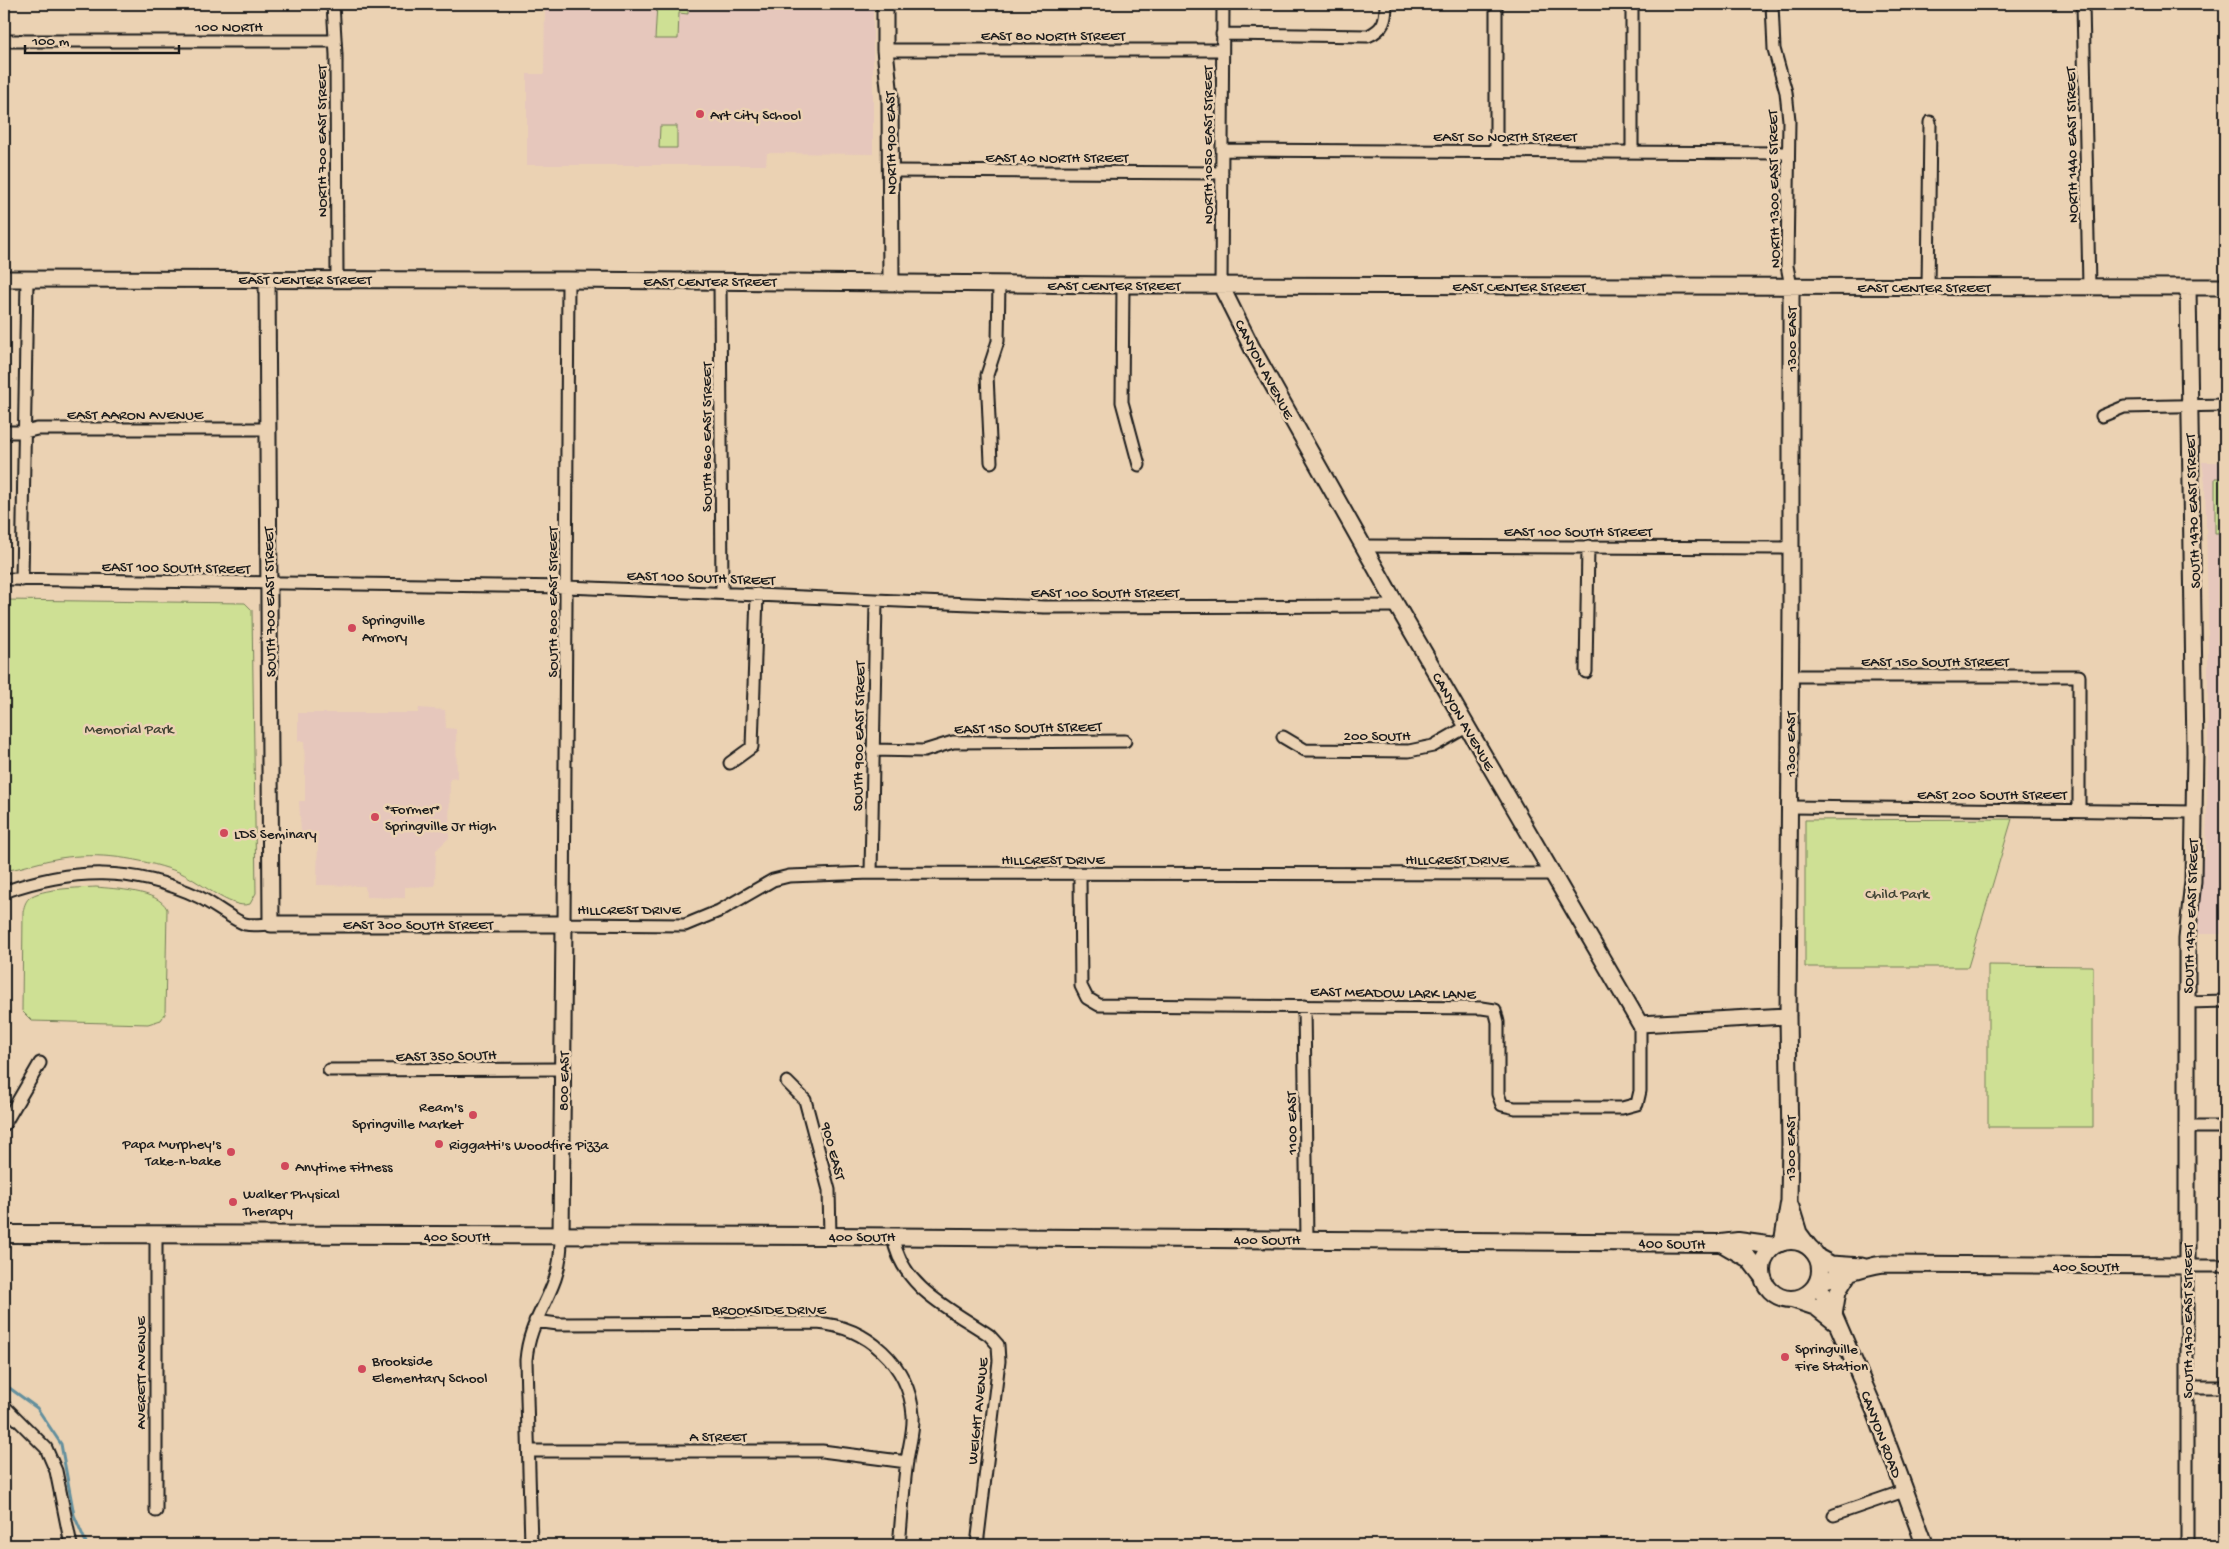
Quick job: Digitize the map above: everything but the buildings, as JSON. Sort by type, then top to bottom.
[{"type":"main road","name":"400 SOUTH","points":[[4,1234],[562,1237],[830,1236],[1721,1243],[1738,1241],[1778,1244]]},
{"type":"main road","name":"400 SOUTH","points":[[1721,1243],[1749,1259],[1762,1276]]},
{"type":"main road","points":[[1800,1243],[1815,1254],[1819,1264],[1817,1283],[1806,1295],[1792,1299],[1776,1296],[1765,1284],[1762,1276],[1764,1258],[1778,1244],[1800,1243]]},
{"type":"main road","name":"CANYON ROAD","points":[[1817,1283],[1835,1319],[1876,1413],[1925,1545]]},
{"type":"main road","name":"CANYON ROAD","points":[[1792,1299],[1816,1307],[1835,1319]]},
{"type":"street","name":"NORTH 700 EAST STREET","points":[[333,4],[336,55],[337,279]]},
{"type":"street","name":"NORTH 900 EAST","points":[[886,4],[885,50],[890,97],[892,172],[891,283]]},
{"type":"street","name":"NORTH 1050 EAST STREET","points":[[1222,286],[1223,4]]},
{"type":"street","points":[[1222,34],[1368,36],[1378,32],[1386,17],[1386,4]]},
{"type":"street","points":[[1496,4],[1496,151]]},
{"type":"street","points":[[1632,4],[1632,151]]},
{"type":"street","name":"NORTH 1300 EAST STREET","points":[[1772,4],[1774,49],[1786,92],[1789,120],[1787,266],[1791,286]]},
{"type":"street","name":"NORTH 1440 EAST STREET","points":[[2083,4],[2089,286]]},
{"type":"street","name":"100 NORTH","points":[[4,41],[334,41]]},
{"type":"street","name":"EAST 80 NORTH STREET","points":[[885,50],[1222,50]]},
{"type":"street","points":[[1928,288],[1930,122]]},
{"type":"street","name":"EAST 50 NORTH STREET","points":[[1222,150],[1788,153]]},
{"type":"street","name":"EAST 40 NORTH STREET","points":[[892,172],[1222,172]]},
{"type":"street","name":"EAST CENTER STREET","points":[[4,279],[568,280],[1222,286],[2225,287]]},
{"type":"street","points":[[22,580],[27,279]]},
{"type":"street","name":"SOUTH 700 EAST STREET","points":[[267,280],[266,429],[271,924]]},
{"type":"street","name":"SOUTH 800 EAST STREET","points":[[564,924],[568,280]]},
{"type":"street","name":"SOUTH 860 EAST STREET","points":[[720,281],[722,592]]},
{"type":"street","points":[[991,462],[987,376],[998,341],[999,284]]},
{"type":"street","points":[[1123,285],[1122,402],[1139,465]]},
{"type":"street","name":"CANYON AVENUE","points":[[1222,286],[1252,348],[1365,546],[1397,606],[1640,1024]]},
{"type":"street","name":"1300 EAST","points":[[1778,1244],[1789,1201],[1791,286]]},
{"type":"street","name":"SOUTH 1470 EAST STREET","points":[[2187,1545],[2187,940],[2193,881],[2195,751],[2188,287]]},
{"type":"street","points":[[2102,416],[2124,407],[2225,405]]},
{"type":"street","name":"EAST AARON AVENUE","points":[[4,432],[25,432],[37,428],[266,429]]},
{"type":"street","name":"EAST 100 SOUTH STREET","points":[[1365,546],[1791,548]]},
{"type":"street","points":[[1586,672],[1588,546]]},
{"type":"street","name":"EAST 100 SOUTH STREET","points":[[4,579],[567,586],[1044,608],[1397,606]]},
{"type":"street","points":[[730,763],[752,747],[757,594]]},
{"type":"street","name":"SOUTH 900 EAST STREET","points":[[871,873],[876,601]]},
{"type":"street","name":"EAST 150 SOUTH STREET","points":[[1791,676],[2080,676],[2079,809]]},
{"type":"street","name":"200 SOUTH","points":[[1283,738],[1305,750],[1409,751],[1433,746],[1468,726]]},
{"type":"street","name":"EAST 150 SOUTH STREET","points":[[872,750],[924,751],[953,742],[1125,741]]},
{"type":"street","name":"EAST 200 SOUTH STREET","points":[[1791,807],[2079,809],[2193,812]]},
{"type":"street","points":[[4,892],[37,881],[69,875],[94,873],[135,876],[183,889],[216,905],[244,924],[271,924]]},
{"type":"street","name":"HILLCREST DRIVE","points":[[564,924],[685,925],[719,911],[773,880],[789,876],[871,873],[1080,875],[1553,874]]},
{"type":"street","name":"EAST MEADOW LARK LANE","points":[[1080,875],[1081,986],[1087,998],[1099,1005],[1482,1008],[1495,1010],[1498,1022],[1498,1094],[1502,1105],[1515,1108],[1622,1108],[1637,1104],[1640,1091],[1640,1024]]},
{"type":"street","name":"EAST 300 SOUTH STREET","points":[[271,924],[564,924]]},
{"type":"street","name":"800 EAST","points":[[562,1237],[564,924]]},
{"type":"street","points":[[2188,1002],[2225,1001]]},
{"type":"street","name":"1100 EAST","points":[[1304,1006],[1308,1239]]},
{"type":"street","points":[[1640,1024],[1788,1016]]},
{"type":"street","points":[[4,1125],[40,1063]]},
{"type":"street","name":"EAST 350 SOUTH","points":[[328,1070],[564,1069]]},
{"type":"street","name":"900 EAST","points":[[787,1082],[805,1100],[829,1190],[830,1236]]},
{"type":"street","points":[[2188,1127],[2225,1127]]},
{"type":"street","name":"1300 EAST","points":[[1789,1201],[1799,1233],[1815,1254]]},
{"type":"street","name":"AVERETT AVENUE","points":[[156,1235],[156,1511]]},
{"type":"street","points":[[531,1545],[527,1340],[534,1321],[554,1281],[561,1259],[562,1237]]},
{"type":"street","name":"WEIGHT AVENUE","points":[[893,1237],[900,1262],[916,1284],[989,1335],[998,1345],[999,1361],[977,1545]]},
{"type":"street","name":"400 SOUTH","points":[[1815,1254],[1831,1264],[1866,1266],[1883,1264],[2187,1266]]},
{"type":"street","name":"400 SOUTH","points":[[1817,1283],[1866,1266]]},
{"type":"street","points":[[2187,1266],[2225,1266]]},
{"type":"street","points":[[1835,1319],[1838,1291],[1849,1273]]},
{"type":"street","name":"BROOKSIDE DRIVE","points":[[534,1321],[558,1324],[833,1324],[859,1334],[879,1346],[887,1354],[908,1389],[913,1430],[907,1462],[899,1545]]},
{"type":"street","points":[[2187,1386],[2225,1387]]},
{"type":"street","points":[[4,1406],[46,1448],[56,1471],[71,1545]]},
{"type":"street","name":"A STREET","points":[[529,1451],[822,1451],[907,1462]]},
{"type":"street","name":"CANYON ROAD","points":[[1834,1515],[1904,1491]]},
{"type":"shaded area","name":"Art City School","points":[[545,4],[873,4],[873,154],[767,153],[766,165],[527,165],[527,74],[544,74]]},
{"type":"shaded area","points":[[2202,462],[2225,462],[2225,934],[2198,934],[2201,864],[2206,852],[2208,760],[2208,606],[2205,482]]},
{"type":"shaded area","name":"*Former* Springville Jr High","points":[[419,708],[445,710],[446,728],[456,729],[457,778],[450,779],[449,838],[436,850],[435,886],[405,887],[405,898],[366,897],[365,886],[317,885],[318,832],[301,832],[299,801],[305,801],[305,768],[304,741],[298,741],[298,713],[418,713]]},
{"type":"green space","points":[[657,4],[688,4],[688,14],[679,13],[678,39],[655,39]]},
{"type":"green space","points":[[660,126],[677,126],[677,148],[659,148]]},
{"type":"green space","points":[[2215,478],[2225,478],[2225,533],[2215,533]]},
{"type":"green space","name":"Memorial Park","points":[[4,600],[245,603],[252,610],[256,893],[250,904],[233,903],[176,871],[118,857],[75,856],[4,871]]},
{"type":"green space","name":"Child Park","points":[[2012,819],[1968,967],[1805,967],[1805,820]]},
{"type":"green space","points":[[96,887],[146,894],[162,903],[167,909],[165,1014],[161,1020],[148,1024],[32,1021],[22,1011],[23,912],[26,903],[29,898],[42,892]]},
{"type":"green space","points":[[1988,965],[2093,966],[2093,1127],[1988,1127]]},
{"type":"waterway","points":[[4,1384],[37,1408],[61,1444],[74,1515],[87,1545]]},
{"type":"place","name":"Art City School","points":[[700,114]]},
{"type":"place","name":"Springville Armory","points":[[352,628]]},
{"type":"place","name":"*Former* Springville Jr High","points":[[375,817]]},
{"type":"place","name":"LDS Seminary","points":[[224,833]]},
{"type":"place","name":"Ream's Springville Market","points":[[473,1115]]},
{"type":"place","name":"Riggatti's Woodfire Pizza","points":[[439,1144]]},
{"type":"place","name":"Papa Murphey's Take-n-bake","points":[[231,1152]]},
{"type":"place","name":"Anytime Fitness","points":[[285,1166]]},
{"type":"place","name":"Walker Physical Therapy","points":[[233,1202]]},
{"type":"place","name":"Springville Fire Station","points":[[1785,1357]]},
{"type":"place","name":"Brookside Elementary School","points":[[362,1369]]}]
